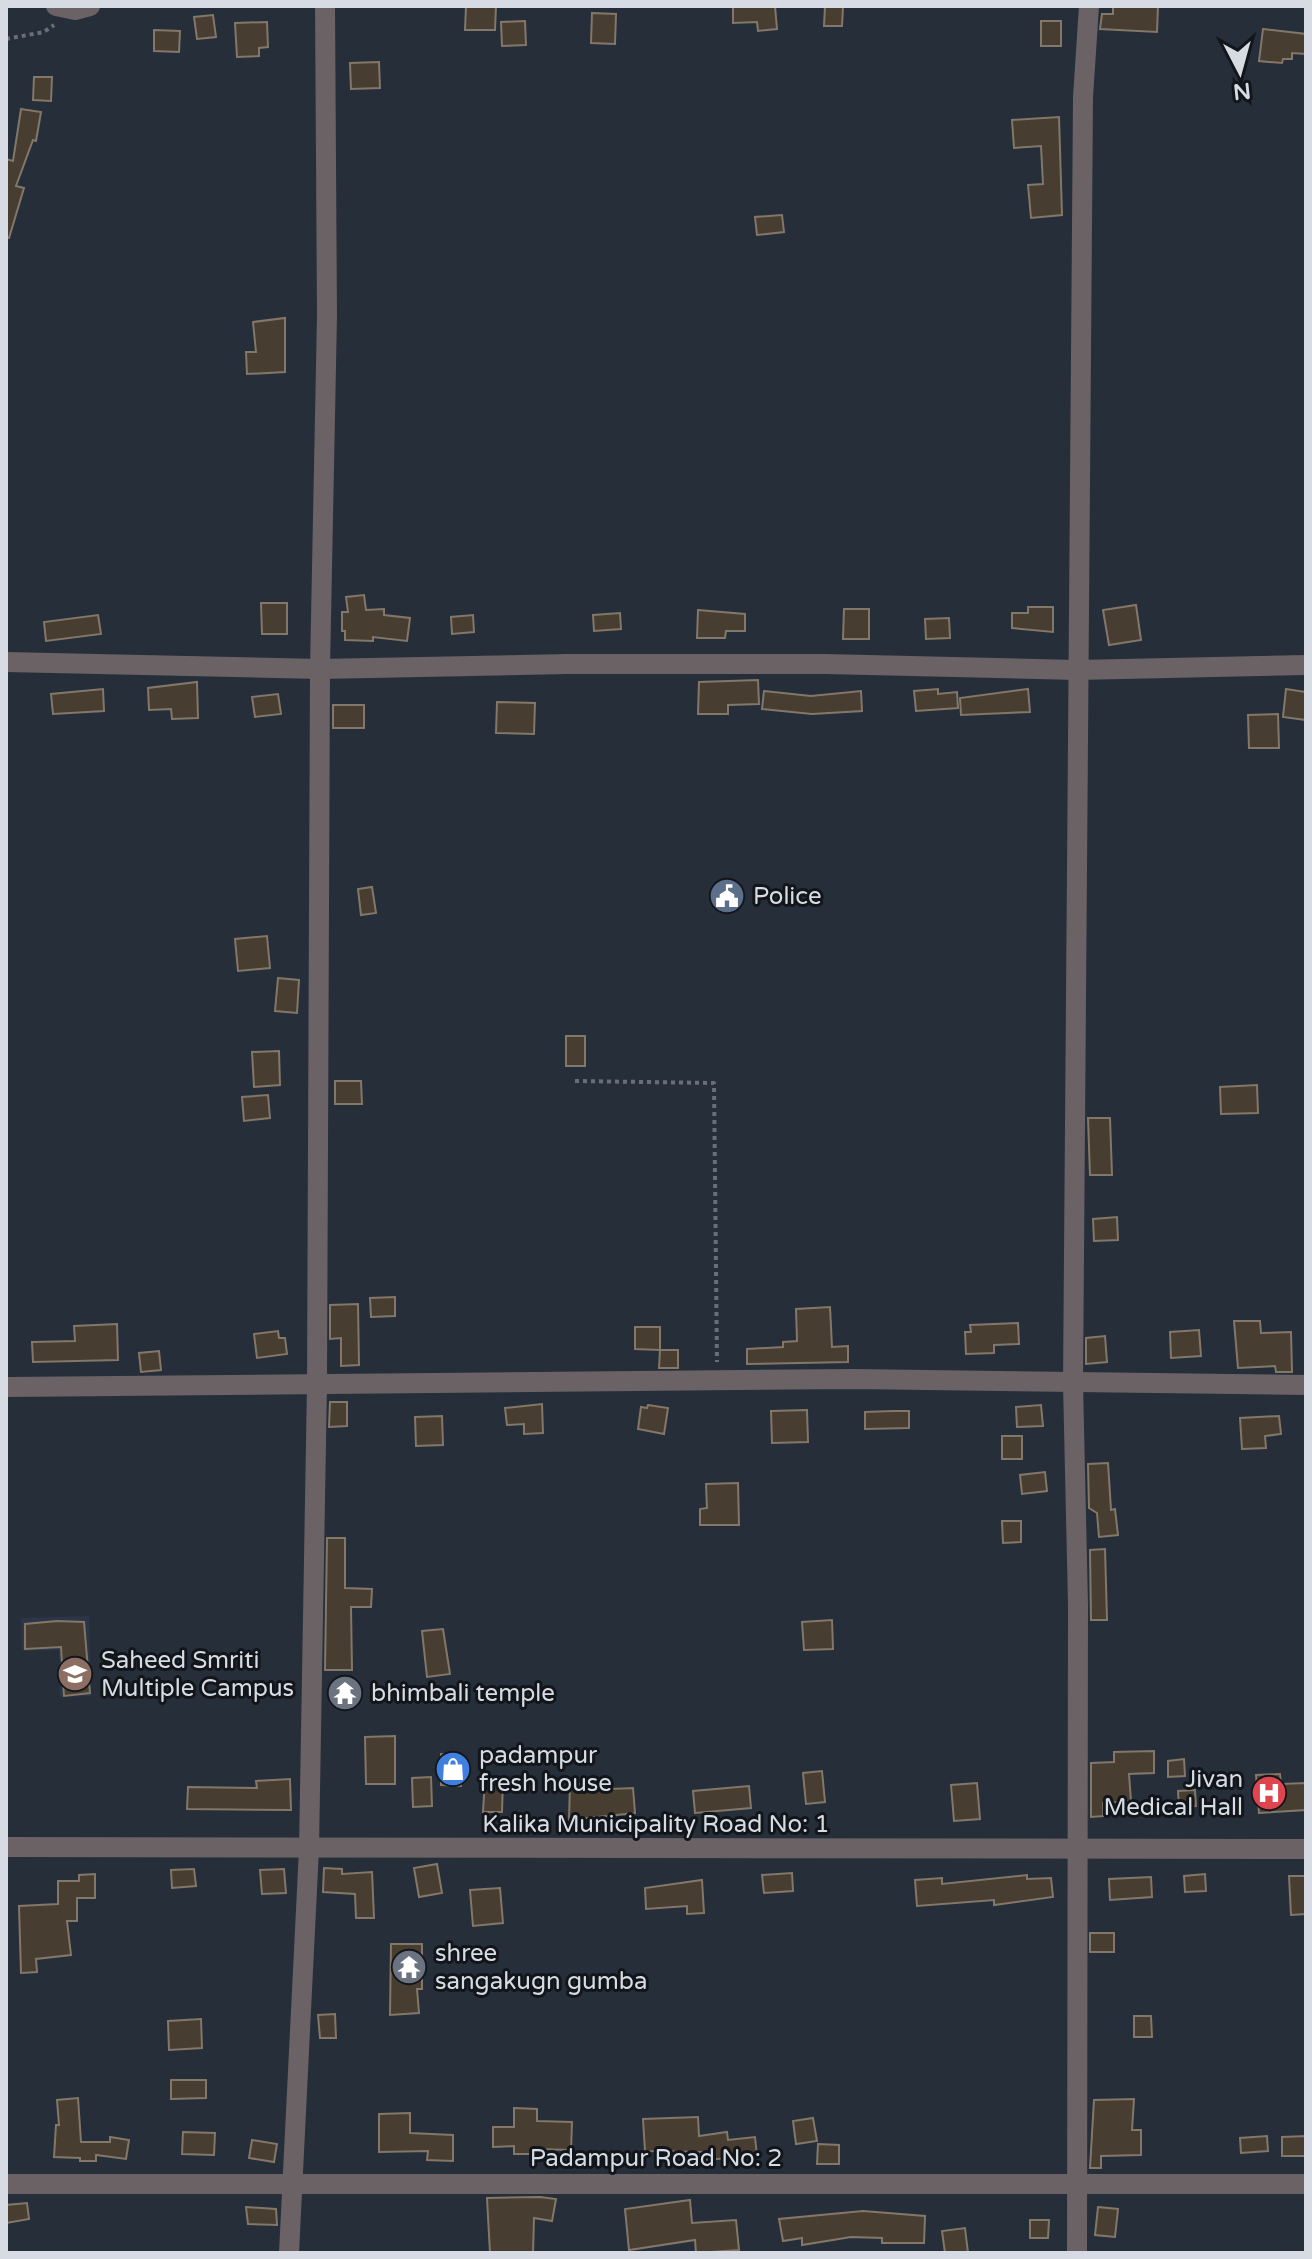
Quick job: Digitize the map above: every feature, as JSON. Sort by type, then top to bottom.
[{"type":"street","points":[[289,2253],[309,1849],[317,1384],[320,669],[327,315],[325,6]]},
{"type":"street","points":[[1077,2253],[1078,1850],[1073,1383],[1083,97],[1089,6]]},
{"type":"street","points":[[6,662],[320,669],[567,664],[825,664],[1077,670],[1306,665]]},
{"type":"street","points":[[6,1387],[717,1381],[1306,1385]]},
{"type":"street","name":"Kalika Municipality Road No: 1","points":[[6,1847],[1306,1849]]},
{"type":"street","name":"Padampur Road No: 2","points":[[6,2184],[1306,2184]]},
{"type":"path","points":[[6,39],[44,32],[74,7]]},
{"type":"path","points":[[575,1081],[714,1083],[717,1381]]},
{"type":"shaded area","name":"Saheed Smriti Multiple Campus","points":[[89,1616],[91,1696],[60,1697],[59,1650],[22,1651],[21,1618]]},
{"type":"building","points":[[466,6],[496,6],[495,30],[465,30]]},
{"type":"building","points":[[733,6],[775,6],[777,29],[758,31],[757,22],[733,23]]},
{"type":"building","points":[[825,6],[843,6],[842,26],[824,26]]},
{"type":"building","points":[[1113,6],[1158,6],[1157,32],[1100,29],[1102,14],[1113,14]]},
{"type":"building","points":[[592,13],[616,14],[615,44],[591,43]]},
{"type":"building","points":[[213,15],[216,37],[197,39],[194,17]]},
{"type":"building","points":[[525,21],[526,45],[502,46],[501,22]]},
{"type":"building","points":[[1041,21],[1061,21],[1061,46],[1041,46]]},
{"type":"building","points":[[267,22],[268,47],[259,48],[259,56],[237,57],[235,23]]},
{"type":"building","points":[[1263,29],[1306,34],[1306,54],[1292,53],[1292,59],[1283,59],[1282,63],[1259,61]]},
{"type":"building","points":[[154,30],[180,31],[179,52],[154,51]]},
{"type":"building","points":[[379,62],[380,88],[351,89],[350,63]]},
{"type":"building","points":[[34,77],[52,77],[51,101],[33,100]]},
{"type":"building","points":[[21,109],[41,112],[36,141],[33,140],[16,186],[24,188],[9,238],[6,237],[6,159],[13,161]]},
{"type":"building","points":[[1059,117],[1062,215],[1031,218],[1028,185],[1043,184],[1041,146],[1014,148],[1012,120]]},
{"type":"building","points":[[782,215],[784,232],[757,235],[755,217]]},
{"type":"building","points":[[285,318],[285,372],[247,374],[246,352],[256,352],[253,322]]},
{"type":"building","points":[[364,595],[366,610],[384,609],[384,615],[410,618],[407,641],[373,637],[373,641],[345,640],[342,612],[348,612],[346,597]]},
{"type":"building","points":[[261,603],[287,603],[287,634],[262,634]]},
{"type":"building","points":[[1136,605],[1141,640],[1109,645],[1103,610]]},
{"type":"building","points":[[1028,607],[1053,607],[1053,632],[1012,628],[1012,613],[1028,613]]},
{"type":"building","points":[[844,609],[869,609],[869,639],[843,639]]},
{"type":"building","points":[[698,610],[745,614],[745,631],[726,631],[725,638],[697,638]]},
{"type":"building","points":[[620,613],[621,629],[594,631],[593,615]]},
{"type":"building","points":[[98,615],[101,634],[46,641],[44,622]]},
{"type":"building","points":[[473,615],[474,632],[452,634],[451,617]]},
{"type":"building","points":[[949,618],[950,638],[926,639],[925,619]]},
{"type":"building","points":[[758,680],[759,704],[728,705],[728,714],[698,714],[699,682]]},
{"type":"building","points":[[197,682],[198,718],[172,719],[171,709],[149,710],[148,688]]},
{"type":"building","points":[[103,689],[104,711],[53,714],[51,694]]},
{"type":"building","points":[[938,689],[938,694],[957,692],[958,708],[916,711],[914,691]]},
{"type":"building","points":[[1028,689],[1030,712],[961,715],[960,698]]},
{"type":"building","points":[[1286,689],[1306,692],[1306,720],[1283,717]]},
{"type":"building","points":[[764,691],[811,696],[861,691],[862,711],[812,714],[762,709]]},
{"type":"building","points":[[278,694],[281,714],[255,717],[252,697]]},
{"type":"building","points":[[497,702],[535,703],[534,734],[496,733]]},
{"type":"building","points":[[333,705],[364,705],[364,728],[333,728]]},
{"type":"building","points":[[1278,714],[1279,748],[1249,748],[1248,715]]},
{"type":"building","points":[[372,887],[376,913],[361,915],[358,889]]},
{"type":"building","points":[[267,936],[270,968],[238,971],[235,939]]},
{"type":"building","points":[[278,978],[299,980],[297,1013],[275,1011]]},
{"type":"building","points":[[566,1036],[585,1036],[585,1066],[566,1066]]},
{"type":"building","points":[[279,1051],[280,1085],[254,1087],[252,1052]]},
{"type":"building","points":[[335,1081],[361,1081],[362,1104],[335,1104]]},
{"type":"building","points":[[1257,1085],[1258,1113],[1221,1114],[1220,1087]]},
{"type":"building","points":[[268,1095],[270,1118],[244,1121],[242,1097]]},
{"type":"building","points":[[1088,1118],[1110,1118],[1112,1175],[1090,1175]]},
{"type":"building","points":[[1117,1217],[1118,1240],[1094,1241],[1093,1219]]},
{"type":"building","points":[[395,1297],[395,1316],[371,1317],[370,1298]]},
{"type":"building","points":[[358,1304],[359,1365],[341,1366],[341,1338],[330,1339],[330,1305]]},
{"type":"building","points":[[830,1307],[832,1347],[848,1346],[848,1362],[747,1364],[747,1349],[783,1347],[783,1342],[797,1341],[796,1309]]},
{"type":"building","points":[[1234,1321],[1260,1321],[1261,1333],[1291,1332],[1292,1372],[1276,1372],[1275,1366],[1238,1368]]},
{"type":"building","points":[[1018,1323],[1019,1344],[994,1345],[994,1353],[966,1354],[965,1332],[971,1332],[970,1325]]},
{"type":"building","points":[[117,1324],[118,1360],[33,1362],[32,1342],[75,1341],[74,1326]]},
{"type":"building","points":[[635,1327],[660,1327],[660,1350],[635,1349]]},
{"type":"building","points":[[1199,1330],[1201,1356],[1171,1358],[1170,1332]]},
{"type":"building","points":[[278,1331],[279,1338],[285,1338],[287,1354],[257,1358],[254,1334]]},
{"type":"building","points":[[1105,1336],[1107,1362],[1086,1364],[1086,1338]]},
{"type":"building","points":[[660,1350],[678,1350],[678,1368],[659,1368]]},
{"type":"building","points":[[159,1351],[161,1370],[141,1372],[139,1353]]},
{"type":"building","points":[[330,1402],[347,1402],[347,1426],[329,1427]]},
{"type":"building","points":[[542,1404],[543,1433],[524,1434],[524,1424],[507,1425],[505,1408]]},
{"type":"building","points":[[648,1405],[668,1408],[664,1434],[638,1429],[641,1407],[647,1408]]},
{"type":"building","points":[[1041,1405],[1043,1426],[1017,1427],[1016,1407]]},
{"type":"building","points":[[807,1410],[808,1442],[772,1443],[771,1411]]},
{"type":"building","points":[[909,1411],[909,1428],[865,1429],[865,1412]]},
{"type":"building","points":[[442,1416],[443,1445],[416,1446],[415,1417]]},
{"type":"building","points":[[1279,1416],[1281,1434],[1265,1436],[1266,1448],[1242,1449],[1240,1418]]},
{"type":"building","points":[[1002,1436],[1022,1436],[1022,1459],[1002,1459]]},
{"type":"building","points":[[1108,1463],[1111,1510],[1115,1509],[1118,1535],[1099,1537],[1097,1513],[1089,1508],[1088,1464]]},
{"type":"building","points":[[1045,1472],[1047,1491],[1022,1494],[1020,1475]]},
{"type":"building","points":[[738,1483],[739,1525],[700,1525],[700,1509],[707,1508],[706,1484]]},
{"type":"building","points":[[1002,1521],[1021,1521],[1021,1542],[1003,1543]]},
{"type":"building","points":[[327,1538],[345,1538],[345,1588],[372,1589],[371,1607],[351,1607],[352,1670],[325,1670]]},
{"type":"building","points":[[1105,1549],[1107,1620],[1091,1620],[1090,1550]]},
{"type":"building","points":[[832,1620],[833,1649],[804,1650],[802,1622]]},
{"type":"building","name":"Saheed Smriti Multiple Campus","points":[[84,1622],[90,1693],[64,1696],[61,1647],[25,1649],[25,1624]]},
{"type":"building","points":[[443,1629],[450,1674],[427,1677],[422,1631]]},
{"type":"building","points":[[395,1736],[395,1784],[366,1784],[365,1737]]},
{"type":"building","points":[[1154,1751],[1154,1773],[1129,1774],[1131,1801],[1103,1803],[1103,1816],[1091,1817],[1091,1763],[1114,1762],[1114,1752]]},
{"type":"building","points":[[441,1754],[462,1755],[461,1786],[441,1785]]},
{"type":"building","points":[[1184,1759],[1185,1776],[1168,1777],[1168,1761]]},
{"type":"building","points":[[822,1771],[825,1802],[806,1804],[803,1773]]},
{"type":"building","points":[[1280,1774],[1281,1784],[1306,1783],[1306,1810],[1259,1813],[1256,1775]]},
{"type":"building","points":[[431,1777],[432,1806],[413,1807],[412,1778]]},
{"type":"building","points":[[290,1779],[291,1810],[187,1809],[188,1787],[257,1788],[256,1781]]},
{"type":"building","points":[[485,1779],[503,1780],[502,1812],[483,1812]]},
{"type":"building","points":[[977,1783],[980,1819],[954,1821],[951,1785]]},
{"type":"building","points":[[570,1784],[587,1784],[586,1790],[633,1788],[635,1813],[569,1820]]},
{"type":"building","points":[[749,1786],[751,1808],[695,1813],[693,1791]]},
{"type":"building","points":[[1195,1790],[1196,1806],[1179,1807],[1178,1791]]},
{"type":"building","points":[[437,1864],[442,1893],[419,1897],[414,1868]]},
{"type":"building","points":[[324,1868],[342,1869],[342,1874],[372,1872],[374,1918],[356,1918],[355,1894],[323,1892]]},
{"type":"building","points":[[194,1869],[196,1886],[172,1888],[171,1870]]},
{"type":"building","points":[[284,1869],[286,1893],[262,1894],[260,1870]]},
{"type":"building","points":[[792,1873],[793,1891],[764,1893],[762,1875]]},
{"type":"building","points":[[95,1874],[95,1898],[77,1898],[77,1921],[67,1921],[71,1955],[36,1959],[37,1972],[21,1973],[19,1906],[58,1904],[58,1881],[79,1881],[79,1875]]},
{"type":"building","points":[[1205,1874],[1206,1891],[1185,1892],[1184,1876]]},
{"type":"building","points":[[1027,1875],[1027,1879],[1051,1878],[1053,1897],[994,1905],[994,1900],[917,1906],[915,1880],[942,1878],[942,1884]]},
{"type":"building","points":[[1289,1876],[1306,1876],[1306,1914],[1291,1915]]},
{"type":"building","points":[[1151,1877],[1152,1897],[1110,1900],[1109,1879]]},
{"type":"building","points":[[702,1880],[704,1913],[687,1914],[687,1906],[646,1909],[645,1888]]},
{"type":"building","points":[[500,1888],[503,1923],[473,1926],[470,1890]]},
{"type":"building","points":[[1090,1933],[1114,1933],[1114,1952],[1090,1952]]},
{"type":"building","points":[[391,1944],[422,1944],[422,1989],[417,1989],[419,2013],[390,2015]]},
{"type":"building","points":[[335,2014],[336,2038],[320,2038],[318,2015]]},
{"type":"building","points":[[1134,2016],[1151,2016],[1152,2037],[1134,2037]]},
{"type":"building","points":[[201,2019],[202,2048],[169,2050],[168,2021]]},
{"type":"building","points":[[171,2080],[206,2080],[206,2098],[171,2099]]},
{"type":"building","points":[[78,2098],[81,2142],[110,2142],[110,2137],[129,2140],[126,2159],[96,2155],[96,2161],[80,2161],[80,2158],[54,2157],[56,2125],[59,2125],[57,2100]]},
{"type":"building","points":[[1134,2099],[1132,2130],[1141,2130],[1141,2155],[1101,2156],[1101,2168],[1090,2168],[1094,2100]]},
{"type":"building","points":[[514,2108],[537,2109],[537,2121],[572,2122],[571,2150],[536,2149],[536,2154],[514,2154],[514,2146],[493,2147],[493,2127],[514,2127]]},
{"type":"building","points":[[410,2113],[410,2133],[453,2135],[453,2161],[427,2160],[428,2151],[379,2152],[379,2114]]},
{"type":"building","points":[[698,2117],[699,2136],[727,2132],[728,2140],[755,2137],[757,2156],[704,2160],[703,2152],[645,2151],[643,2119]]},
{"type":"building","points":[[813,2118],[817,2141],[796,2144],[793,2121]]},
{"type":"building","points":[[183,2132],[215,2133],[214,2155],[182,2154]]},
{"type":"building","points":[[1267,2136],[1268,2151],[1241,2153],[1240,2138]]},
{"type":"building","points":[[1306,2136],[1306,2156],[1282,2156],[1282,2137]]},
{"type":"building","points":[[252,2140],[277,2144],[274,2162],[249,2158]]},
{"type":"building","points":[[818,2144],[839,2145],[839,2164],[817,2164]]},
{"type":"building","points":[[487,2198],[556,2199],[552,2221],[534,2218],[533,2253],[490,2253]]},
{"type":"building","points":[[690,2200],[692,2223],[736,2220],[739,2250],[696,2253],[695,2240],[629,2250],[625,2209]]},
{"type":"building","points":[[27,2203],[29,2219],[6,2223],[6,2205]]},
{"type":"building","points":[[246,2207],[276,2209],[277,2225],[248,2224]]},
{"type":"building","points":[[1098,2207],[1118,2209],[1115,2237],[1095,2235]]},
{"type":"building","points":[[863,2211],[925,2216],[924,2243],[882,2243],[882,2238],[851,2237],[802,2245],[802,2238],[783,2241],[779,2219]]},
{"type":"building","points":[[1030,2220],[1049,2220],[1048,2238],[1030,2238]]},
{"type":"building","points":[[965,2228],[968,2253],[945,2253],[942,2231]]},
{"type":"place","name":"Police","points":[[727,896]]},
{"type":"place","name":"Saheed Smriti Multiple Campus","points":[[75,1674]]},
{"type":"place","name":"bhimbali temple","points":[[345,1693]]},
{"type":"place","name":"padampur fresh house","points":[[453,1769]]},
{"type":"place","name":"Jivan Medical Hall","points":[[1269,1793]]},
{"type":"place","name":"shree sangakugn gumba","points":[[409,1967]]}]
